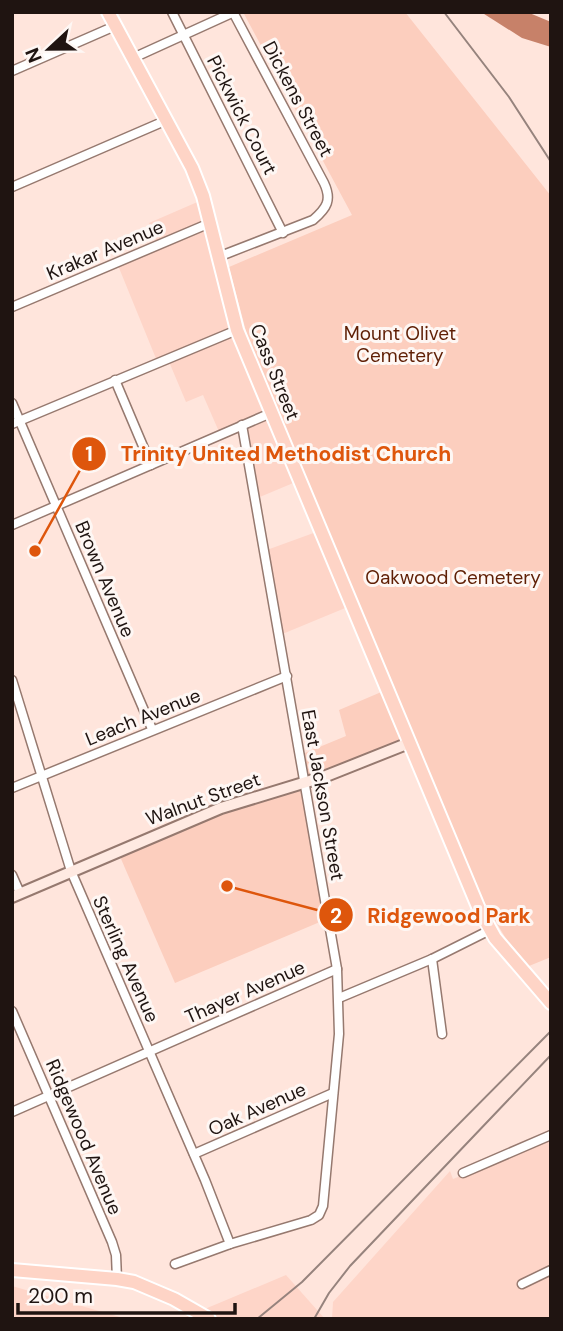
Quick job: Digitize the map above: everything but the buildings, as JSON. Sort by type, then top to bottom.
[{"type":"main road","name":"Cass Street","points":[[108,12],[192,168],[210,223],[237,330],[409,743],[493,934],[551,1003]]},
{"type":"main road","points":[[12,1270],[134,1282],[186,1305],[209,1319]]},
{"type":"street","name":"Pickwick Court","points":[[172,12],[284,233]]},
{"type":"street","points":[[133,58],[233,12]]},
{"type":"street","name":"Dickens Street","points":[[233,12],[328,191],[328,202],[323,211],[313,220],[284,233]]},
{"type":"street","points":[[12,71],[116,26]]},
{"type":"street","points":[[12,187],[167,120]]},
{"type":"street","name":"Krakar Avenue","points":[[12,307],[210,223]]},
{"type":"street","points":[[218,257],[284,233]]},
{"type":"street","points":[[16,423],[237,330]]},
{"type":"street","points":[[115,380],[151,465]]},
{"type":"street","name":"Brown Avenue","points":[[12,404],[16,423],[56,507],[152,729]]},
{"type":"street","points":[[12,525],[271,413]]},
{"type":"street","name":"East Jackson Street","points":[[230,1244],[270,1234],[319,1215],[323,1206],[340,998],[242,425]]},
{"type":"street","name":"Leach Avenue","points":[[12,788],[287,676]]},
{"type":"street","name":"Sterling Avenue","points":[[12,681],[71,872],[194,1154],[230,1244]]},
{"type":"street","name":"Walnut Street","points":[[16,895],[221,808],[304,782],[409,743]]},
{"type":"street","points":[[12,875],[16,895]]},
{"type":"street","points":[[340,998],[493,934]]},
{"type":"street","points":[[432,959],[442,1034]]},
{"type":"street","name":"Thayer Avenue","points":[[12,1112],[337,969]]},
{"type":"street","name":"Ridgewood Avenue","points":[[12,1011],[112,1242],[116,1255],[117,1279]]},
{"type":"street","name":"Oak Avenue","points":[[194,1154],[333,1093]]},
{"type":"street","points":[[463,1173],[551,1135]]},
{"type":"street","points":[[175,1264],[230,1244]]},
{"type":"street","points":[[522,1284],[551,1270]]},
{"type":"shaded area","points":[[481,12],[527,12],[551,22],[551,47],[522,38]]},
{"type":"shaded area","points":[[202,200],[236,331],[298,481],[255,499],[243,425],[220,434],[203,395],[186,402],[167,357],[157,361],[117,263],[158,246],[149,223]]},
{"type":"shaded area","points":[[319,531],[350,606],[280,635],[264,551]]},
{"type":"shaded area","points":[[551,1138],[551,1319],[332,1319],[333,1302],[450,1171],[453,1179]]},
{"type":"shaded area","points":[[286,1275],[325,1319],[181,1319]]},
{"type":"shaded area","points":[[12,1286],[127,1319],[12,1319]]},
{"type":"green space","name":"Mount Olivet Cemetery","points":[[243,12],[405,12],[551,196],[551,957],[529,966],[505,937],[482,899],[247,335],[229,267],[352,215]]},
{"type":"green space","points":[[386,690],[407,743],[304,781],[300,755],[346,736],[339,710]]},
{"type":"green space","points":[[304,783],[327,919],[175,983],[118,852],[220,808]]},
{"type":"railway","points":[[444,12],[509,97],[551,162]]},
{"type":"railway","points":[[257,1319],[302,1282],[551,1031]]},
{"type":"railway","points":[[314,1319],[329,1293],[350,1266],[551,1055]]},
{"type":"place","name":"Trinity United Methodist Church","points":[[35,551]]},
{"type":"place","name":"Ridgewood Park","points":[[227,886]]},
{"type":"park label","name":"Oakwood Cemetery","points":[[453,577]]}]
